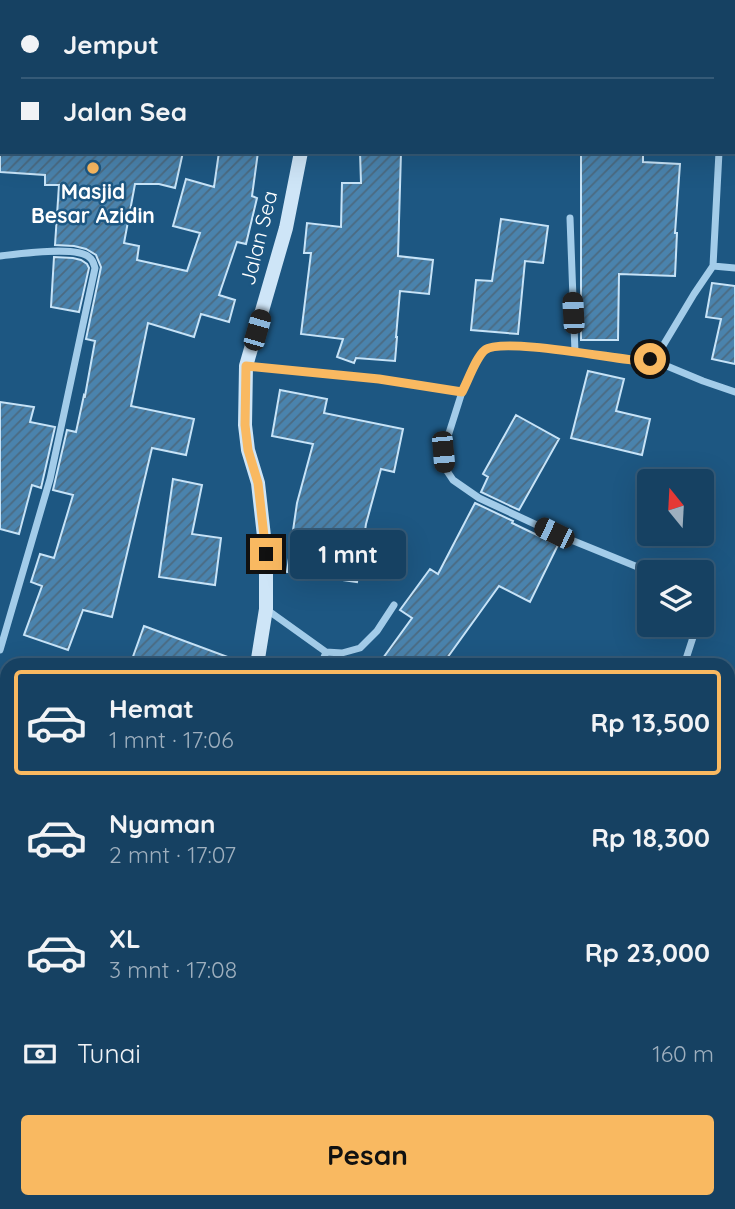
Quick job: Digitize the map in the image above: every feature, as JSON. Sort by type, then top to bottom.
[{"type":"main road","name":"Jalan Sea","points":[[258,658],[266,609],[266,554],[258,483],[248,450],[245,425],[246,366],[286,228],[300,154]]},
{"type":"street","points":[[637,567],[479,498],[453,480],[445,468],[443,452],[462,392],[482,352],[489,347],[502,345],[641,361],[658,354],[713,266],[719,154]]},
{"type":"street","points":[[570,218],[575,352]]},
{"type":"street","points":[[0,256],[41,251],[78,252],[88,255],[95,268],[50,479],[0,649]]},
{"type":"street","points":[[713,266],[735,268]]},
{"type":"street","points":[[650,359],[735,392]]},
{"type":"street","points":[[246,366],[379,379],[462,392]]},
{"type":"street","points":[[266,609],[326,652],[342,653],[360,648],[377,631],[394,605]]},
{"type":"street","points":[[686,658],[693,637]]},
{"type":"street","points":[[324,658],[326,652]]},
{"type":"building","points":[[0,154],[183,154],[175,188],[159,184],[135,184],[124,243],[139,246],[137,260],[187,271],[200,233],[173,226],[186,179],[214,187],[219,154],[258,154],[252,196],[257,198],[246,244],[237,242],[219,295],[235,300],[229,322],[201,314],[194,337],[148,323],[131,406],[194,419],[186,455],[152,448],[112,617],[83,610],[68,650],[24,635],[42,586],[31,582],[40,554],[54,558],[73,495],[53,490],[67,430],[76,432],[85,396],[95,341],[86,339],[101,267],[96,255],[86,249],[55,245],[59,185],[45,185],[45,175],[0,172]]},
{"type":"building","points":[[360,154],[401,154],[398,256],[433,260],[429,294],[400,291],[395,361],[356,358],[354,363],[337,357],[343,339],[301,334],[311,253],[304,253],[307,223],[341,227],[342,183],[361,183]]},
{"type":"building","points":[[581,154],[643,154],[643,162],[680,164],[675,276],[619,274],[618,340],[581,340]]},
{"type":"building","points":[[501,219],[548,226],[543,263],[525,261],[518,334],[471,330],[476,280],[492,281]]},
{"type":"building","points":[[54,257],[81,260],[89,268],[79,312],[51,307]]},
{"type":"building","points":[[712,283],[735,286],[735,364],[712,359],[721,319],[706,317]]},
{"type":"building","points":[[588,371],[624,379],[616,411],[650,419],[642,455],[571,438]]},
{"type":"building","points":[[280,390],[327,399],[324,413],[403,429],[394,472],[381,469],[366,524],[357,582],[287,572],[297,503],[313,444],[272,436]]},
{"type":"building","points":[[0,402],[34,407],[30,422],[55,427],[41,488],[32,485],[19,534],[0,529]]},
{"type":"building","points":[[516,415],[559,439],[519,510],[481,492],[488,477],[483,474]]},
{"type":"building","points":[[173,479],[202,485],[192,534],[221,538],[215,585],[159,577]]},
{"type":"building","points":[[475,503],[558,545],[530,602],[499,586],[447,658],[383,658],[412,618],[400,610],[430,569],[438,574]]},
{"type":"building","points":[[144,626],[230,658],[133,658]]},
{"type":"place","name":"Masjid Besar Azidin","points":[[93,168]]},
{"type":"route","points":[[266,554],[258,483],[248,450],[245,425],[246,366],[379,379],[462,392],[482,352],[489,347],[502,345],[575,352],[623,360],[650,359]]}]
